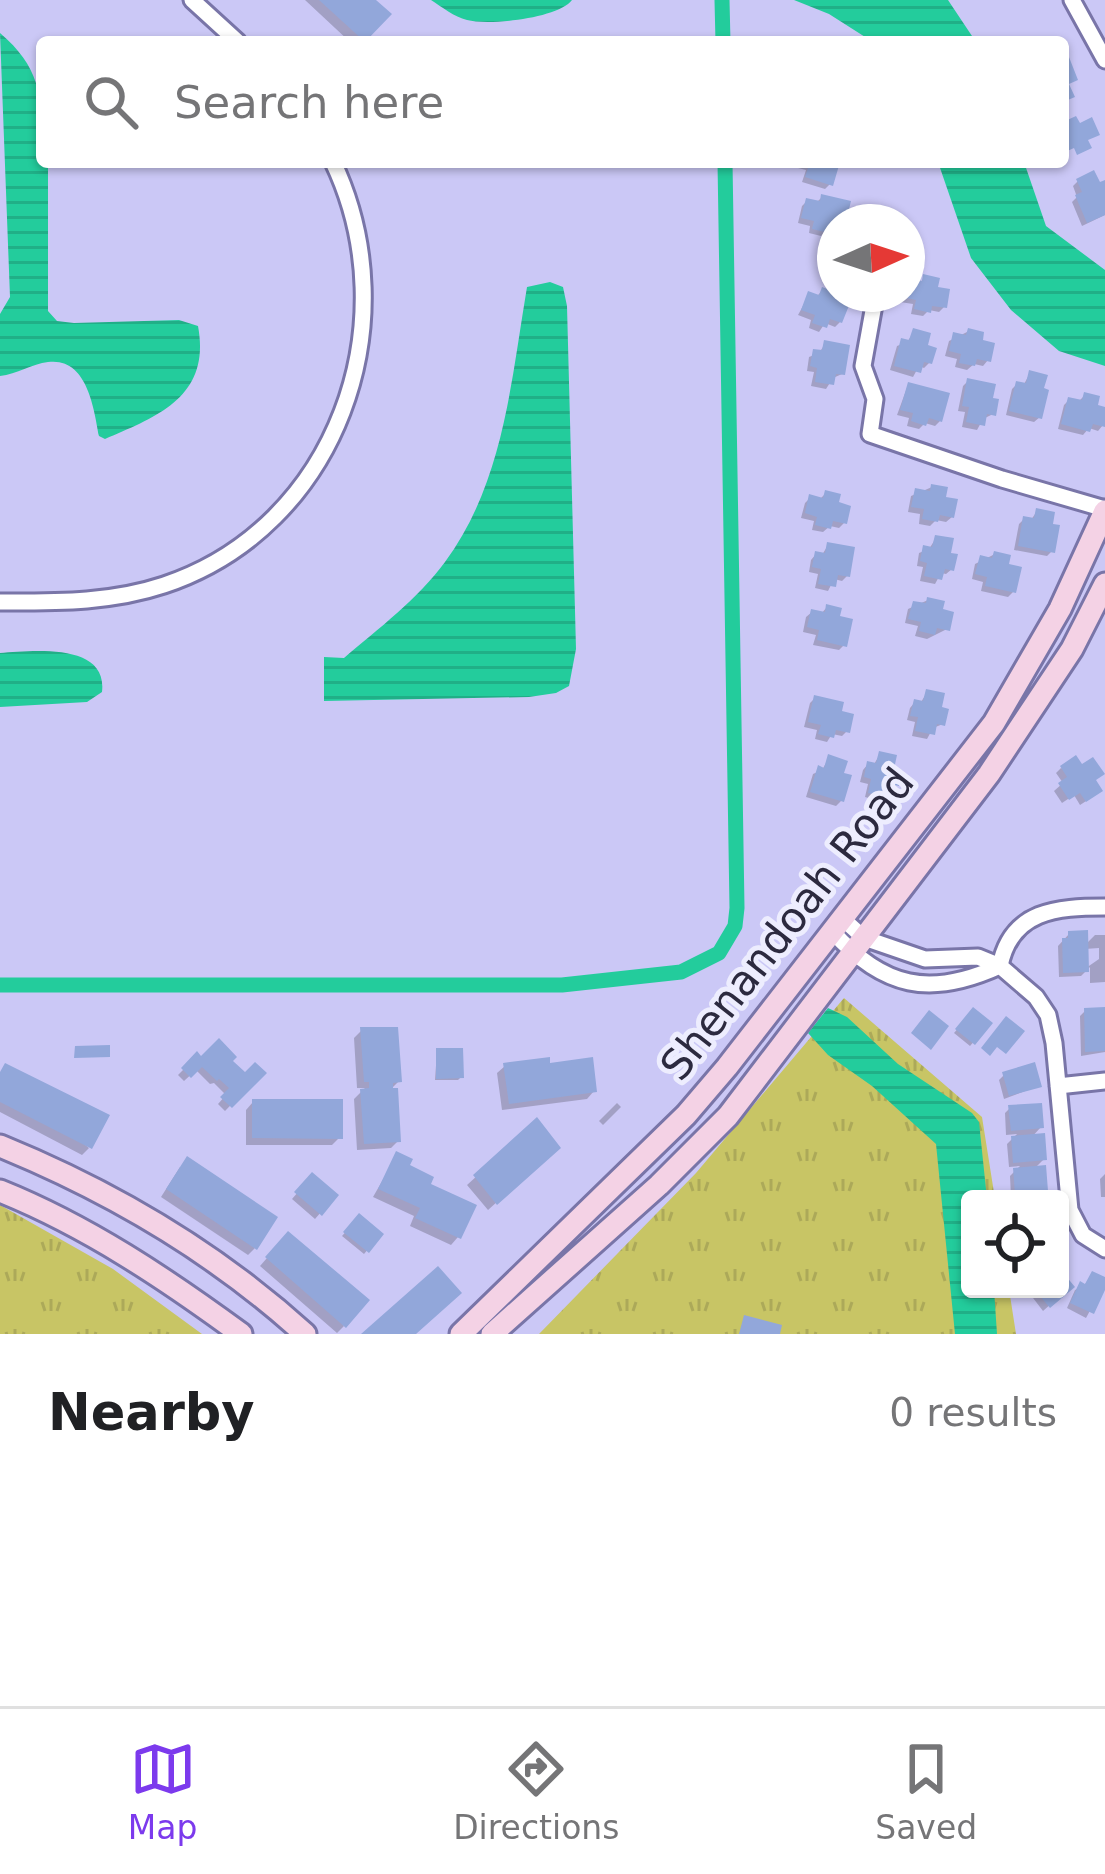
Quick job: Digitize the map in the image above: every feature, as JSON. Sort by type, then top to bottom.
[{"type":"street","points":[[192,0],[231,36]]},
{"type":"street","points":[[1072,0],[1105,60]]},
{"type":"street","points":[[0,602],[100,600],[168,584],[244,542],[306,480],[346,409],[363,341],[361,252],[335,168]]},
{"type":"street","points":[[873,312],[863,366],[874,399],[870,434],[1105,510]]},
{"type":"street","name":"Shenandoah Road","points":[[461,1334],[686,1115],[727,1067],[994,723],[1060,609],[1105,510]]},
{"type":"street","name":"Shenandoah Road","points":[[492,1334],[659,1185],[728,1116],[989,774],[1072,649],[1105,584]]},
{"type":"street","points":[[1000,966],[1005,944],[1036,916],[1055,909],[1105,907]]},
{"type":"street","points":[[837,924],[857,945],[860,962],[902,984],[972,979],[1000,966]]},
{"type":"street","points":[[857,945],[925,958],[978,957],[1000,966],[1029,990],[1048,1015],[1070,1210],[1083,1235],[1105,1249]]},
{"type":"street","points":[[1058,1086],[1105,1081]]},
{"type":"street","points":[[0,1146],[73,1176],[115,1200],[223,1270],[305,1334]]},
{"type":"street","points":[[0,1191],[54,1213],[242,1334]]},
{"type":"green space","points":[[844,998],[982,1117],[994,1190],[961,1190],[961,1298],[1010,1298],[1016,1334],[539,1334],[696,1173]]},
{"type":"green space","points":[[0,1205],[113,1269],[202,1334],[0,1334]]},
{"type":"shaded area","points":[[431,0],[572,0],[539,16],[477,22],[462,19]]},
{"type":"shaded area","points":[[794,0],[948,0],[972,36],[864,36],[829,14]]},
{"type":"shaded area","points":[[0,33],[26,62],[36,84],[36,168],[48,168],[48,311],[57,321],[74,323],[179,320],[198,326],[197,370],[189,386],[162,412],[105,439],[99,436],[86,387],[72,368],[48,362],[0,376],[0,314],[10,297]]},
{"type":"shaded area","points":[[940,168],[1026,168],[1046,226],[1105,270],[1105,366],[1059,351],[1011,310],[971,258]]},
{"type":"shaded area","points":[[550,282],[563,287],[567,306],[576,649],[569,686],[529,697],[324,701],[324,657],[344,658],[397,613],[434,576],[465,531],[502,430],[527,287]]},
{"type":"shaded area","points":[[48,651],[81,657],[101,676],[102,692],[87,702],[0,707],[0,653]]},
{"type":"shaded area","points":[[828,1008],[847,1017],[898,1064],[979,1122],[986,1190],[961,1190],[961,1298],[995,1298],[997,1334],[955,1334],[936,1144],[808,1033]]},
{"type":"building","points":[[319,0],[376,0],[392,14],[371,36],[358,36]]},
{"type":"building","points":[[1069,57],[1078,80],[1069,84]]},
{"type":"building","points":[[1076,116],[1080,123],[1092,117],[1100,135],[1088,140],[1092,148],[1077,155],[1074,148],[1069,150],[1069,119]]},
{"type":"building","points":[[808,168],[838,168],[833,186],[805,177]]},
{"type":"building","points":[[1094,170],[1100,182],[1105,180],[1105,215],[1087,223],[1075,195],[1082,192],[1076,179]]},
{"type":"building","points":[[821,194],[851,201],[817,204],[817,230],[812,229],[814,221],[801,218],[806,198],[820,201]]},
{"type":"building","points":[[925,274],[940,278],[938,287],[950,289],[947,308],[932,306],[931,313],[925,312]]},
{"type":"building","points":[[808,291],[817,294],[817,312],[846,312],[842,323],[830,319],[827,328],[812,323],[815,315],[801,310]]},
{"type":"building","points":[[913,328],[931,333],[928,345],[937,348],[932,364],[924,362],[921,373],[894,366],[901,338],[909,340]]},
{"type":"building","points":[[968,328],[984,332],[983,340],[995,343],[991,362],[959,363],[961,354],[949,351],[953,332],[966,335]]},
{"type":"building","points":[[824,340],[850,345],[845,375],[836,374],[834,385],[815,382],[817,368],[810,366],[813,349],[822,350]]},
{"type":"building","points":[[1029,370],[1048,375],[1042,419],[1009,411],[1016,381],[1026,383]]},
{"type":"building","points":[[967,378],[996,384],[996,416],[987,414],[985,426],[966,422],[969,407],[962,406]]},
{"type":"building","points":[[908,382],[950,393],[942,422],[929,418],[926,426],[911,421],[913,413],[900,410]]},
{"type":"building","points":[[1084,392],[1100,396],[1105,427],[1093,424],[1090,432],[1061,424],[1068,397],[1082,400]]},
{"type":"building","points":[[931,484],[948,487],[946,497],[958,499],[954,518],[922,519],[924,509],[911,507],[915,488],[930,491]]},
{"type":"building","points":[[825,490],[841,494],[839,502],[851,506],[847,524],[833,521],[831,529],[815,525],[817,517],[805,513],[809,494],[823,498]]},
{"type":"building","points":[[1036,508],[1055,512],[1053,524],[1060,525],[1055,553],[1018,546],[1023,516],[1034,518]]},
{"type":"building","points":[[935,535],[954,538],[951,553],[958,554],[954,571],[945,569],[942,580],[924,576],[927,563],[920,561],[923,545],[932,547]]},
{"type":"building","points":[[827,542],[855,547],[850,577],[838,575],[836,587],[818,584],[821,569],[812,567],[815,551],[825,553]]},
{"type":"building","points":[[994,551],[1011,555],[1009,564],[1022,567],[1016,593],[985,586],[987,577],[975,574],[980,555],[992,558]]},
{"type":"building","points":[[927,597],[945,601],[943,609],[954,612],[950,631],[937,628],[935,635],[919,631],[921,622],[908,619],[913,601],[926,603]]},
{"type":"building","points":[[826,604],[842,608],[840,616],[853,619],[847,647],[817,640],[819,630],[807,627],[811,609],[825,612]]},
{"type":"building","points":[[926,689],[945,693],[942,707],[949,709],[945,726],[937,724],[935,735],[915,731],[918,717],[910,716],[914,699],[923,701]]},
{"type":"building","points":[[814,695],[844,702],[842,711],[854,714],[850,733],[836,730],[834,738],[818,734],[821,725],[808,722]]},
{"type":"building","points":[[879,751],[897,755],[894,769],[903,771],[899,786],[890,784],[887,797],[868,793],[871,779],[864,777],[867,761],[876,763]]},
{"type":"building","points":[[828,754],[848,761],[844,773],[852,775],[844,802],[810,792],[818,765],[824,768]]},
{"type":"building","points":[[1076,755],[1082,764],[1093,757],[1105,774],[1096,780],[1103,791],[1086,802],[1080,793],[1069,800],[1058,783],[1067,777],[1060,766]]},
{"type":"building","points":[[1088,930],[1089,972],[1063,973],[1062,938],[1068,938],[1068,931]]},
{"type":"building","points":[[973,1007],[993,1023],[975,1045],[955,1029]]},
{"type":"building","points":[[1105,1007],[1105,1051],[1085,1052],[1084,1008]]},
{"type":"building","points":[[929,1010],[949,1026],[931,1050],[911,1033]]},
{"type":"building","points":[[1006,1016],[1025,1031],[1006,1054],[997,1047],[990,1056],[981,1048]]},
{"type":"building","points":[[360,1027],[398,1027],[402,1082],[393,1083],[393,1088],[398,1088],[401,1142],[364,1144],[360,1089],[369,1088],[369,1082],[364,1082]]},
{"type":"building","points":[[219,1038],[245,1072],[255,1062],[267,1073],[232,1108],[220,1097],[229,1088],[219,1079],[202,1067],[191,1078],[181,1068]]},
{"type":"building","points":[[110,1045],[110,1057],[74,1058],[75,1046]]},
{"type":"building","points":[[436,1048],[463,1048],[464,1078],[436,1079]]},
{"type":"building","points":[[550,1057],[550,1063],[593,1057],[597,1092],[509,1104],[503,1063]]},
{"type":"building","points":[[1035,1062],[1042,1087],[1009,1096],[1002,1072]]},
{"type":"building","points":[[5,1063],[110,1115],[92,1149],[0,1102],[0,1072]]},
{"type":"building","points":[[252,1099],[343,1099],[343,1139],[252,1138]]},
{"type":"building","points":[[1042,1103],[1044,1128],[1011,1131],[1008,1105]]},
{"type":"building","points":[[537,1117],[561,1148],[497,1205],[473,1175]]},
{"type":"building","points":[[1045,1133],[1047,1160],[1013,1163],[1011,1136]]},
{"type":"building","points":[[396,1151],[413,1159],[410,1165],[434,1177],[431,1184],[477,1205],[461,1239],[415,1218],[420,1208],[378,1189]]},
{"type":"building","points":[[187,1156],[278,1217],[257,1250],[166,1189]]},
{"type":"building","points":[[1046,1165],[1048,1190],[1015,1190],[1013,1168]]},
{"type":"building","points":[[312,1172],[339,1195],[322,1216],[294,1192]]},
{"type":"building","points":[[359,1213],[384,1234],[369,1253],[343,1232]]},
{"type":"building","points":[[288,1231],[370,1300],[346,1328],[265,1257]]},
{"type":"building","points":[[438,1266],[462,1293],[416,1334],[361,1334]]},
{"type":"building","points":[[1092,1271],[1105,1277],[1105,1290],[1094,1314],[1070,1303],[1080,1281],[1085,1284]]},
{"type":"building","points":[[1042,1298],[1062,1298],[1050,1308]]},
{"type":"building","points":[[744,1315],[782,1325],[780,1334],[739,1334]]},
{"type":"waterway","points":[[722,0],[723,36]]},
{"type":"waterway","points":[[0,985],[562,985],[681,972],[719,953],[735,926],[737,908],[725,168]]}]
